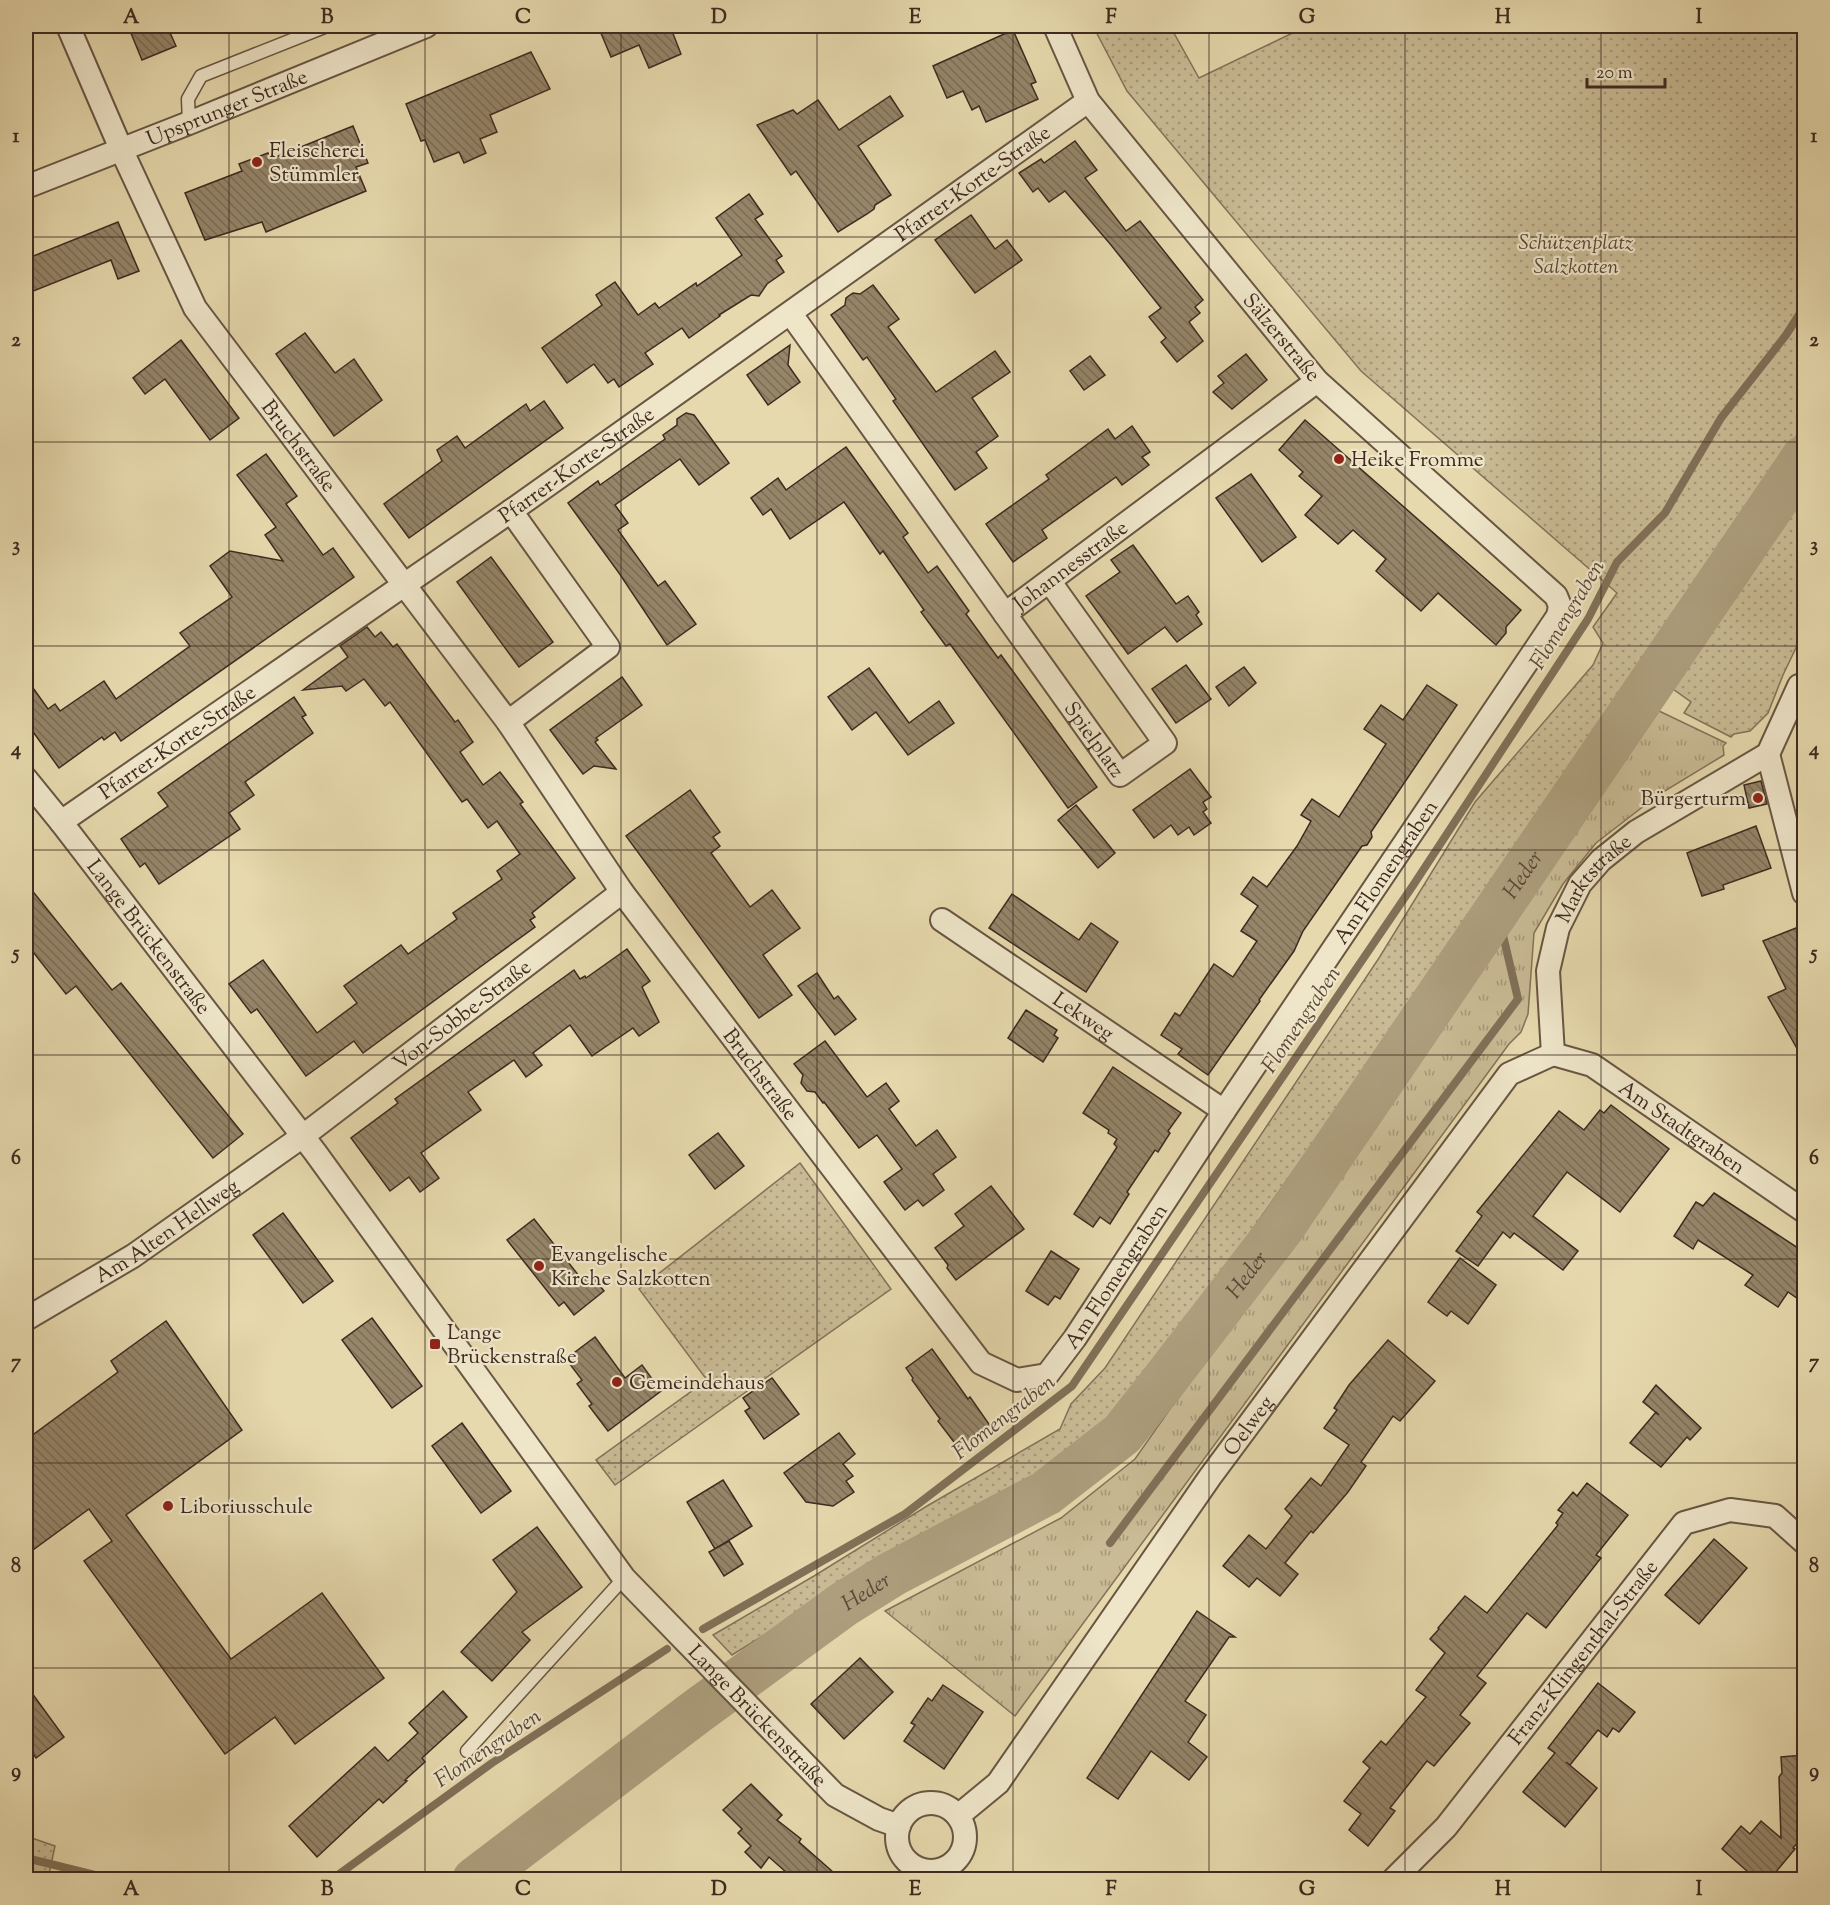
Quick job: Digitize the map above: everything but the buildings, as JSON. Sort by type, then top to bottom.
[{"type":"street","name":"Bruchstraße","points":[[68,26],[195,308],[508,722],[622,892],[745,1057],[981,1363],[1017,1380],[1047,1375]]},
{"type":"street","name":"Upsprunger Straße","points":[[26,187],[426,26]]},
{"type":"street","name":"Sälzerstraße","points":[[1055,26],[1088,101],[1317,381],[1556,596],[1560,606]]},
{"type":"street","name":"Pfarrer-Korte-Straße","points":[[61,822],[511,512],[1088,101]]},
{"type":"street","name":"Johannesstraße","points":[[791,314],[1005,614],[1317,381]]},
{"type":"street","points":[[508,722],[608,647],[511,512]]},
{"type":"street","name":"Spielplatz","points":[[1005,614],[1120,775],[1166,743],[1050,582]]},
{"type":"street","name":"Am Flomengraben","points":[[1047,1375],[1075,1338],[1224,1111],[1558,616],[1560,606]]},
{"type":"street","points":[[1803,682],[1768,753],[1798,841],[1804,893]]},
{"type":"street","name":"Marktstraße","points":[[1553,1054],[1548,971],[1558,928],[1580,884],[1601,860],[1628,837],[1768,753]]},
{"type":"street","name":"Lange Brückenstraße","points":[[26,779],[303,1136],[624,1578],[835,1795],[879,1819],[899,1826]]},
{"type":"street","name":"Von-Sobbe-Straße","points":[[303,1136],[622,892]]},
{"type":"street","name":"Lekweg","points":[[942,920],[1224,1111]]},
{"type":"street","name":"Am Stadtgraben","points":[[1553,1054],[1592,1065],[1804,1211]]},
{"type":"street","name":"Oelweg","points":[[958,1816],[998,1784],[1210,1477],[1509,1074],[1553,1054]]},
{"type":"street","name":"Am Alten Hellweg","points":[[26,1318],[133,1256],[303,1136]]},
{"type":"street","name":"Franz-Klingenthal-Straße","points":[[1393,1880],[1446,1827],[1684,1523],[1730,1510],[1775,1516],[1804,1542]]},
{"type":"street","points":[[926,1803],[945,1806],[958,1816],[964,1834],[959,1855],[952,1863],[924,1875],[901,1853],[898,1841],[899,1826],[909,1810],[926,1803]]},
{"type":"lane","points":[[189,123],[188,99],[201,76],[327,26]]},
{"type":"lane","points":[[467,1751],[624,1578]]},
{"type":"green space","name":"Schützenplatz Salzkotten","points":[[1093,26],[1170,26],[1199,78],[1307,26],[1804,26],[1804,425],[1468,922],[1127,1405],[1098,1437],[1068,1460],[833,1588],[819,1601],[732,1655],[713,1635],[1060,1429],[1071,1404],[1105,1368],[1379,958],[1475,802],[1593,665],[1603,643],[1593,627],[1617,593],[1361,371],[1127,91]]},
{"type":"green space","points":[[1804,490],[1804,631],[1768,713],[1750,731],[1734,734],[1731,737],[1684,713],[1691,702],[1673,689],[1708,631]]},
{"type":"green space","points":[[1659,711],[1726,743],[1723,746],[1724,755],[1658,795],[1596,843],[1563,884],[1534,933],[1528,1014],[1521,1032],[1509,1044],[1015,1716],[885,1611],[1061,1518],[1135,1459]]},
{"type":"green space","points":[[800,1163],[891,1289],[615,1485],[596,1460],[707,1380],[639,1289]]},
{"type":"green space","points":[[26,1836],[55,1846],[48,1879],[26,1879]]},
{"type":"waterway","name":"Flomengraben","points":[[703,1629],[905,1514],[1072,1386],[1414,884],[1588,619],[1617,562],[1665,513],[1721,418],[1786,335],[1804,307]]},
{"type":"waterway","name":"Heder","points":[[475,1880],[696,1712],[844,1604],[892,1574],[1046,1493],[1122,1434],[1282,1227],[1804,458]]},
{"type":"waterway","points":[[1110,1543],[1518,999],[1497,910]]},
{"type":"waterway","name":"Flomengraben","points":[[331,1880],[492,1763],[667,1649]]},
{"type":"waterway","name":"Flomengraben","points":[[26,1858],[115,1880]]},
{"type":"place","name":"Fleischerei Stümmler","points":[[257,162]]},
{"type":"place","name":"Heike Fromme","points":[[1339,459]]},
{"type":"place","name":"Bürgerturm","points":[[1758,798]]},
{"type":"place","name":"Evangelische Kirche Salzkotten","points":[[539,1266]]},
{"type":"place","name":"Lange Brückenstraße","points":[[435,1344]]},
{"type":"place","name":"Gemeindehaus","points":[[617,1382]]},
{"type":"place","name":"Liboriusschule","points":[[168,1506]]}]
